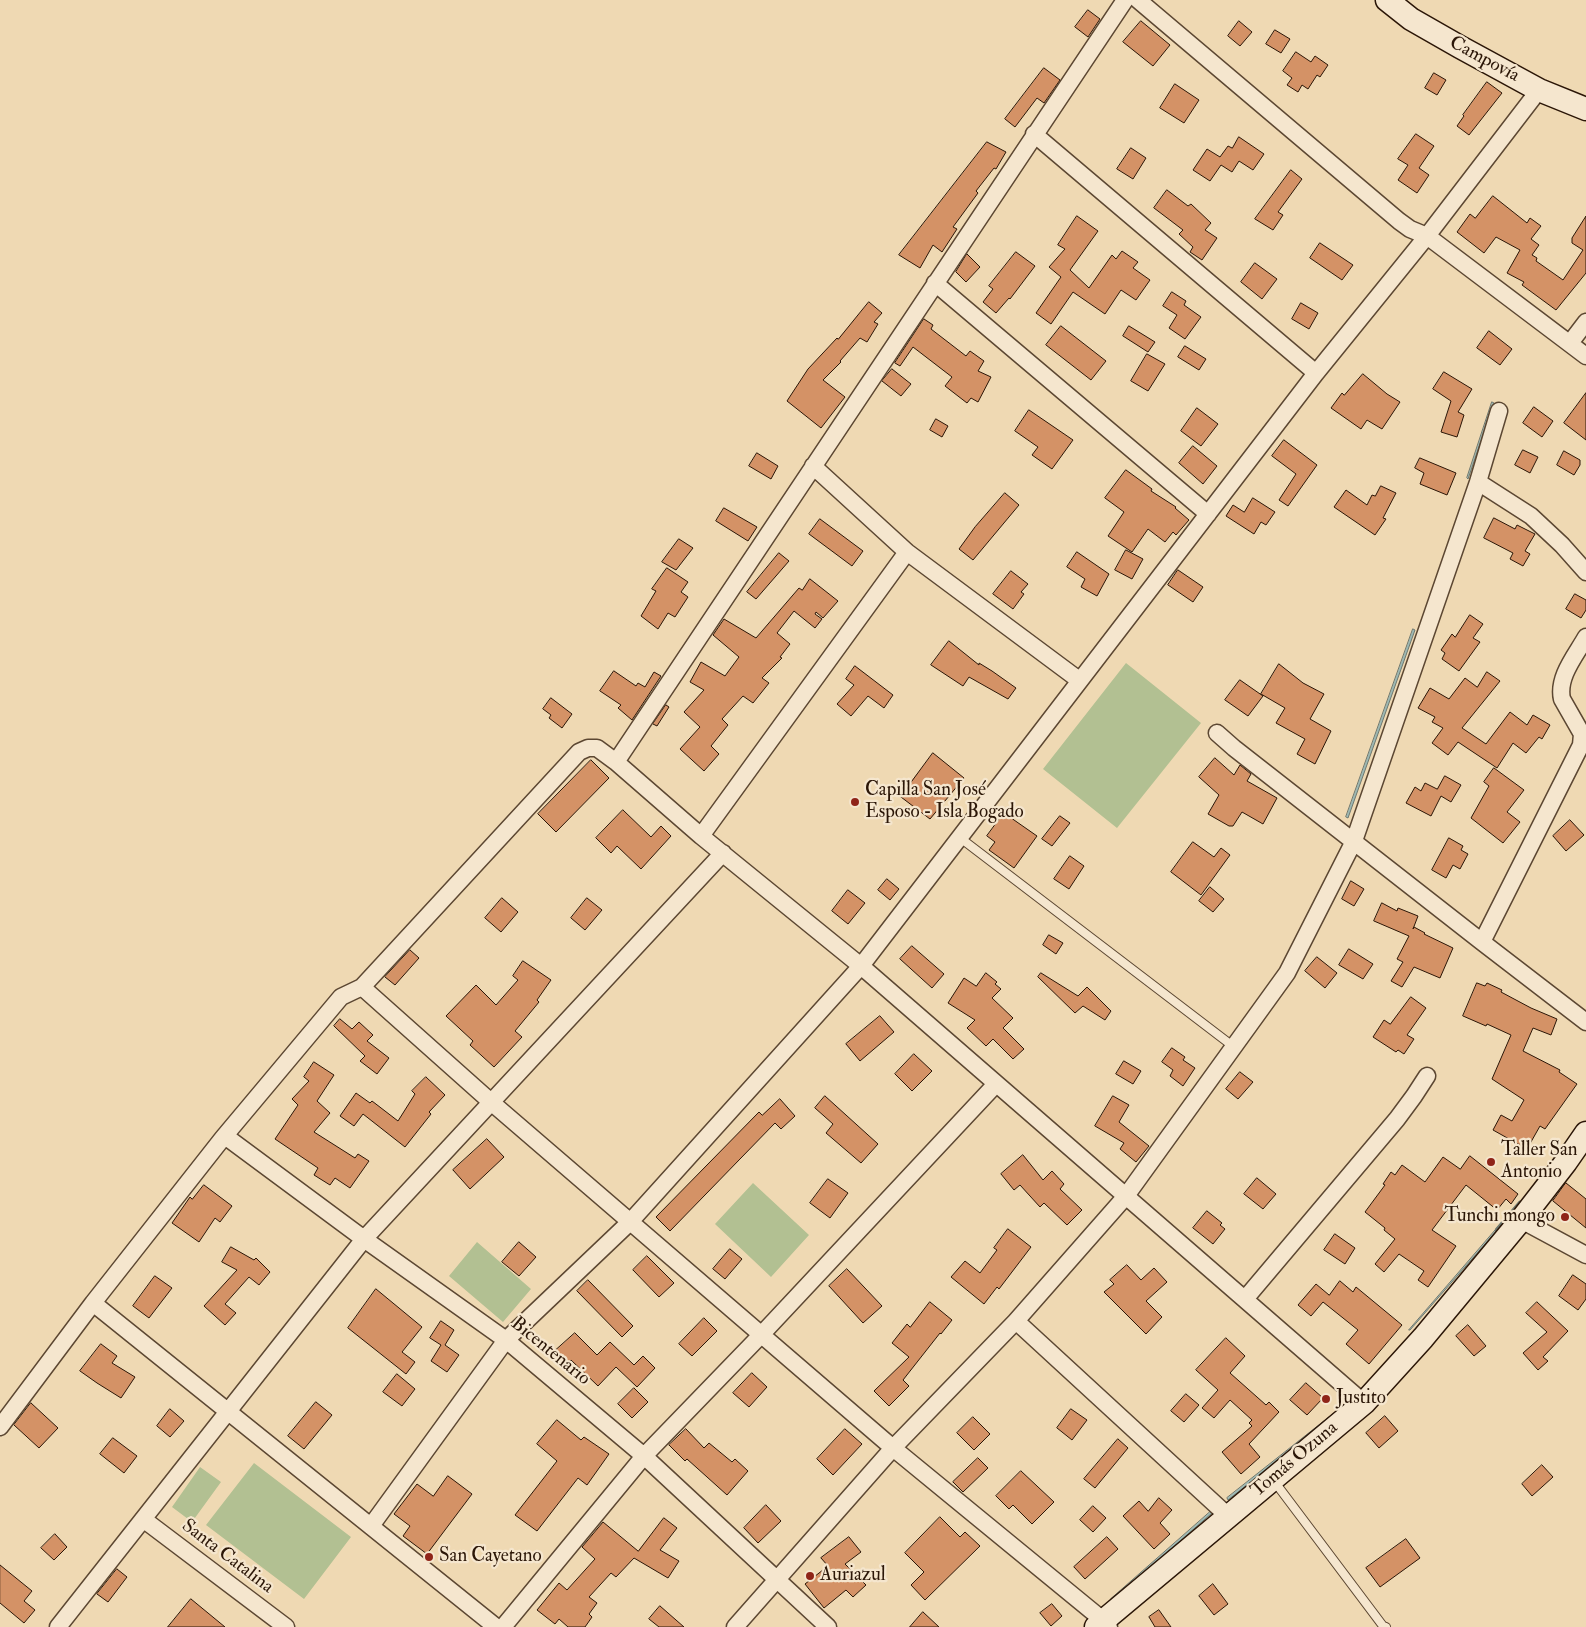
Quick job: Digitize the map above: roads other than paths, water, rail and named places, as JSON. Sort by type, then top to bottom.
[{"type":"street","points":[[616,762],[1125,0]]},
{"type":"street","points":[[1138,0],[1399,221],[1410,229],[1427,236],[1586,356]]},
{"type":"street","name":"Campovía","points":[[1387,0],[1411,20],[1539,90],[1586,109]]},
{"type":"street","points":[[371,1526],[506,1340],[630,1222],[861,966],[1316,373],[1427,236],[1539,90]]},
{"type":"street","points":[[1034,134],[1316,373]]},
{"type":"street","points":[[936,283],[1208,514]]},
{"type":"street","points":[[1570,343],[1586,322]]},
{"type":"street","points":[[735,1627],[893,1448],[1016,1322],[1126,1196],[1287,973],[1354,841],[1478,482],[1499,411]]},
{"type":"street","points":[[814,466],[907,552],[1079,680]]},
{"type":"street","points":[[1478,482],[1531,516],[1562,545],[1586,572]]},
{"type":"street","points":[[702,836],[907,552]]},
{"type":"street","points":[[1482,942],[1581,744],[1582,734],[1562,699],[1561,693],[1563,677],[1586,637]]},
{"type":"street","points":[[1217,733],[1586,1022]]},
{"type":"street","points":[[0,1427],[93,1303],[225,1136],[341,997],[362,987],[579,752],[588,748],[597,748],[616,762],[702,836],[861,966],[1364,1403]]},
{"type":"street","points":[[58,1627],[364,1239],[723,853]]},
{"type":"street","points":[[362,987],[491,1102],[761,1335],[1103,1625]]},
{"type":"street","points":[[1245,1299],[1397,1119],[1426,1076]]},
{"type":"street","points":[[503,1627],[644,1456],[761,1335],[996,1084]]},
{"type":"street","name":"Tomás Ozuna","points":[[1103,1625],[1228,1516],[1364,1403],[1422,1338],[1521,1220],[1586,1133]]},
{"type":"street","name":"Bicentenario","points":[[225,1136],[364,1239],[506,1340],[644,1456],[828,1627]]},
{"type":"street","points":[[1521,1220],[1586,1255]]},
{"type":"street","points":[[93,1303],[496,1627]]},
{"type":"street","points":[[1016,1322],[1228,1516]]},
{"type":"street","name":"Santa Catalina","points":[[143,1519],[285,1627]]},
{"type":"lane","points":[[959,837],[1234,1047]]},
{"type":"lane","points":[[1273,1479],[1384,1627]]},
{"type":"water","points":[[1492,402],[1494,403],[1468,479],[1467,478]]},
{"type":"water","points":[[1413,629],[1415,630],[1348,818],[1346,817]]},
{"type":"water","points":[[1499,1226],[1500,1227],[1409,1330]]},
{"type":"water","points":[[1346,1404],[1347,1406],[1228,1500],[1227,1498]]},
{"type":"water","points":[[1210,1512],[1212,1513],[1113,1600],[1111,1599]]},
{"type":"waterway","points":[[1497,1230],[1520,1203]]},
{"type":"place","name":"Capilla San José Esposo - Isla Bogado","points":[[855,802]]},
{"type":"place","name":"Taller San Antonio","points":[[1491,1162]]},
{"type":"place","name":"Tunchi mongo","points":[[1565,1217]]},
{"type":"place","name":"Justito","points":[[1326,1399]]},
{"type":"place","name":"San Cayetano","points":[[429,1557]]},
{"type":"place","name":"Auriazul","points":[[810,1576]]}]
